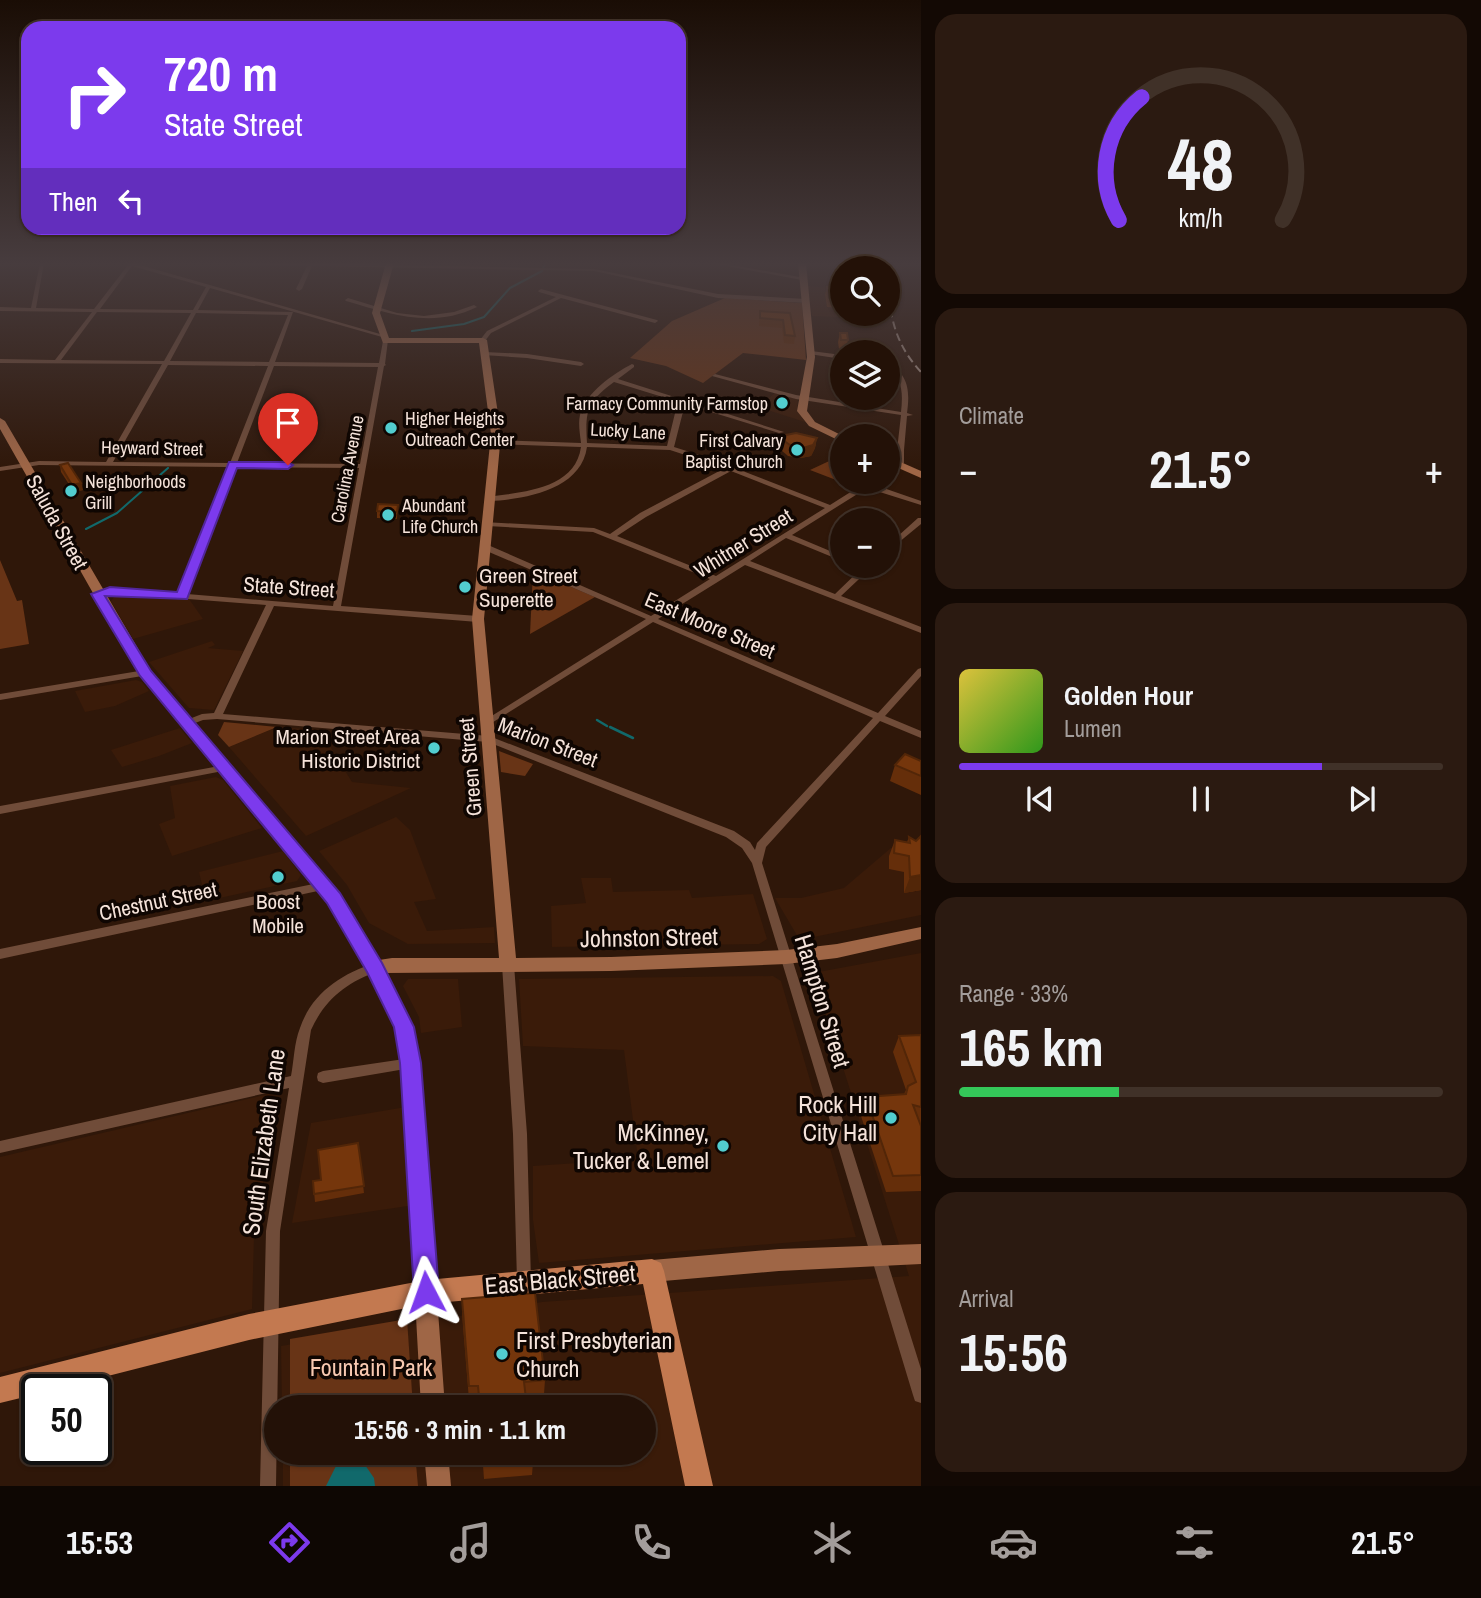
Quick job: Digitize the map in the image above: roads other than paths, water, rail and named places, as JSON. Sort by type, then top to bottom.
[{"type":"main road","name":"East Black Street","points":[[0,1390],[271,1323],[426,1292],[652,1271]]},
{"type":"main road","points":[[652,1271],[699,1486]]},
{"type":"street","points":[[56,362],[78,332]]},
{"type":"street","points":[[109,463],[182,332]]},
{"type":"street","points":[[182,596],[282,332]]},
{"type":"street","points":[[366,332],[385,338],[483,340],[489,332]]},
{"type":"street","points":[[383,332],[385,338]]},
{"type":"street","points":[[809,332],[811,353],[803,411],[809,421],[830,432]]},
{"type":"street","name":"Carolina Avenue","points":[[337,608],[383,365],[385,338]]},
{"type":"street","name":"Green Street","points":[[483,340],[495,420],[495,442],[478,619],[520,1134],[524,1281]]},
{"type":"street","points":[[811,353],[830,356]]},
{"type":"street","points":[[485,354],[527,356],[582,364]]},
{"type":"street","points":[[0,361],[383,365]]},
{"type":"street","points":[[490,499],[520,496],[553,485],[576,467],[585,444],[584,411],[591,399],[632,366]]},
{"type":"street","points":[[900,375],[913,388],[910,415],[900,444]]},
{"type":"street","points":[[715,376],[804,398],[910,415]]},
{"type":"street","points":[[614,380],[782,432]]},
{"type":"street","points":[[670,449],[680,405],[684,401]]},
{"type":"street","name":"Saluda Street","points":[[0,421],[97,594],[145,673],[323,886],[375,968],[404,1027],[411,1063],[432,1395]]},
{"type":"street","name":"Lucky Lane","points":[[495,442],[670,449],[731,468],[831,508]]},
{"type":"street","name":"Heyward Street","points":[[0,469],[24,464],[109,463],[363,466]]},
{"type":"street","points":[[900,464],[921,475]]},
{"type":"street","points":[[611,537],[643,515],[731,468]]},
{"type":"street","name":"Whitner Street","points":[[831,508],[853,494]]},
{"type":"street","points":[[898,494],[921,503]]},
{"type":"street","name":"Whitner Street","points":[[487,722],[830,509]]},
{"type":"street","points":[[900,539],[921,520]]},
{"type":"street","points":[[487,524],[579,527],[717,579]]},
{"type":"street","points":[[786,536],[830,554]]},
{"type":"street","name":"East Moore Street","points":[[485,547],[921,735]]},
{"type":"street","points":[[745,562],[921,630]]},
{"type":"street","points":[[836,597],[856,578]]},
{"type":"street","name":"State Street","points":[[97,594],[110,591],[478,619]]},
{"type":"street","points":[[217,716],[271,603]]},
{"type":"street","points":[[757,863],[758,850],[766,840],[921,671]]},
{"type":"street","points":[[0,697],[145,673]]},
{"type":"street","name":"Marion Street","points":[[187,723],[202,717],[217,716],[489,739],[730,834],[754,841],[766,840]]},
{"type":"street","points":[[0,810],[225,768]]},
{"type":"street","name":"Marion Street","points":[[730,834],[746,845],[757,863]]},
{"type":"street","name":"Hampton Street","points":[[757,863],[921,1395]]},
{"type":"street","name":"Chestnut Street","points":[[0,954],[323,886]]},
{"type":"street","name":"Johnston Street","points":[[375,968],[392,965],[508,965],[786,957],[837,951],[921,933]]},
{"type":"street","name":"South Elizabeth Lane","points":[[268,1486],[272,1231],[305,1030],[318,1004],[343,981],[375,968]]},
{"type":"street","points":[[323,1077],[411,1063]]},
{"type":"street","points":[[0,1147],[296,1081]]},
{"type":"street","name":"East Black Street","points":[[652,1271],[779,1259],[921,1254]]},
{"type":"street","points":[[437,1465],[439,1486]]},
{"type":"water","points":[[336,1465],[365,1465],[374,1478],[375,1486],[326,1486]]},
{"type":"waterway","points":[[86,529],[117,513],[168,468]]},
{"type":"waterway","points":[[597,720],[607,726]]},
{"type":"waterway","points":[[610,727],[633,738]]},
{"type":"railway","points":[[896,332],[904,349],[921,372]]},
{"type":"place","name":"Farmacy Community Farmstop","points":[[782,403]]},
{"type":"place","name":"Higher Heights Outreach Center","points":[[391,428]]},
{"type":"place","name":"First Calvary Baptist Church","points":[[797,450]]},
{"type":"place","name":"Neighborhoods Grill","points":[[71,491]]},
{"type":"place","name":"Abundant Life Church","points":[[388,515]]},
{"type":"place","name":"Green Street Superette","points":[[465,587]]},
{"type":"place","name":"Marion Street Area Historic District","points":[[434,748]]},
{"type":"place","name":"Boost Mobile","points":[[278,877]]},
{"type":"place","name":"Rock Hill City Hall","points":[[891,1118]]},
{"type":"place","name":"McKinney, Tucker & Lemel","points":[[723,1146]]},
{"type":"place","name":"First Presbyterian Church","points":[[502,1354]]},
{"type":"park label","name":"Fountain Park","points":[[371,1367]]}]
